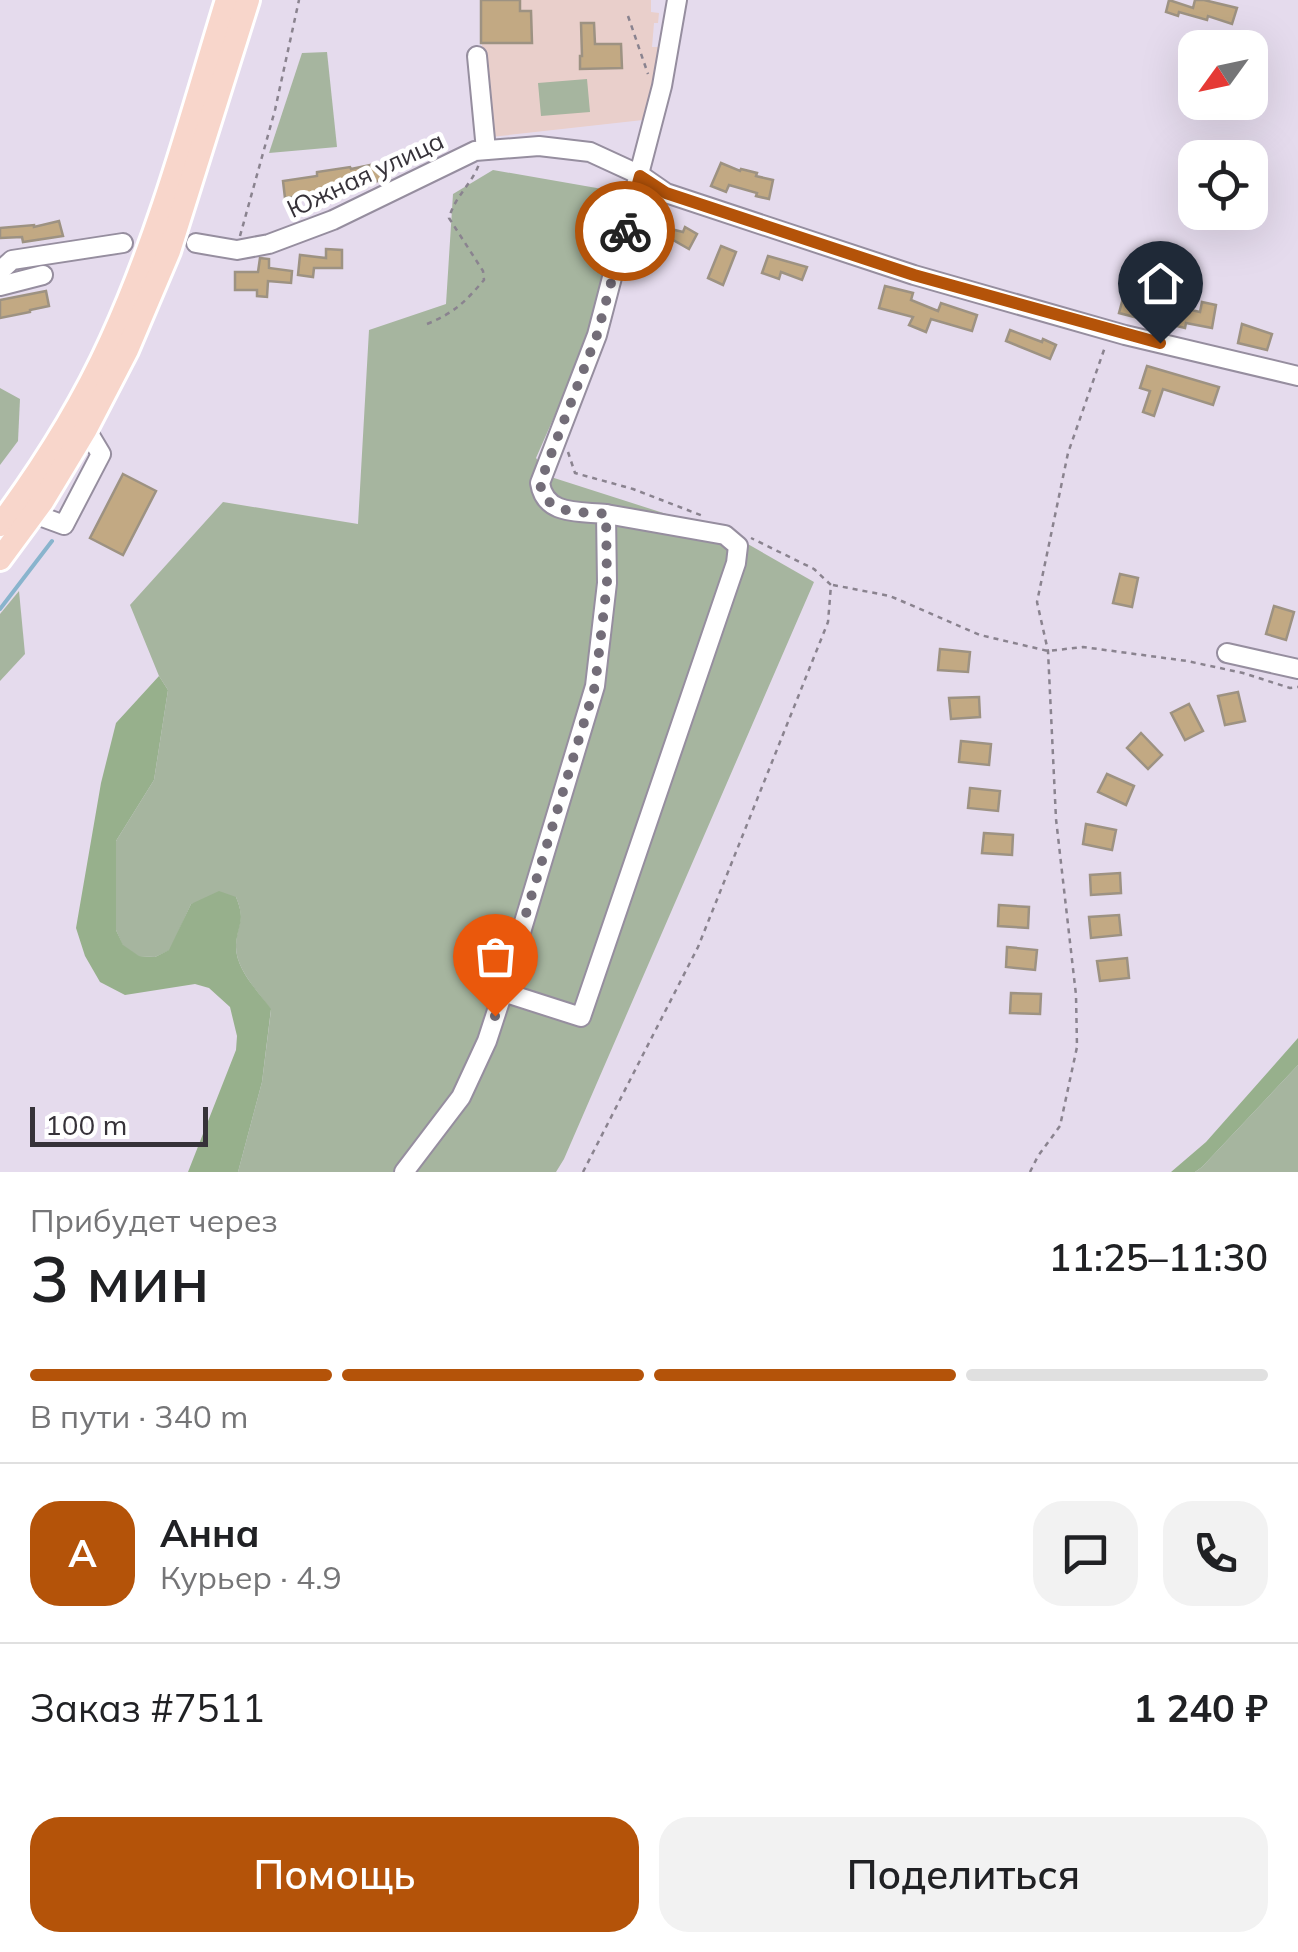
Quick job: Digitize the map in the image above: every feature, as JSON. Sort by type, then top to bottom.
[{"type":"main road","points":[[0,524],[72,419],[111,341],[151,244],[227,0]]},
{"type":"main road","points":[[0,559],[34,514],[86,428],[126,350],[169,251],[248,0]]},
{"type":"street","points":[[503,992],[581,1017],[736,563],[738,546],[725,535],[556,508],[542,495],[540,483],[597,335],[659,98],[677,0]]},
{"type":"street","points":[[477,56],[486,150]]},
{"type":"street","name":"Южная улица","points":[[196,243],[237,250],[269,244],[334,220],[475,151],[538,146],[590,152],[666,193],[914,275],[1110,331],[1298,376]]},
{"type":"street","points":[[0,271],[12,260],[123,243]]},
{"type":"street","points":[[0,286],[43,274]]},
{"type":"street","points":[[404,1172],[461,1097],[487,1041],[503,992],[595,686],[607,584],[606,514]]},
{"type":"street","points":[[1226,653],[1298,669]]},
{"type":"path","points":[[237,250],[275,110],[299,0]]},
{"type":"path","points":[[628,16],[659,98]]},
{"type":"path","points":[[428,324],[461,307],[484,280],[483,270],[449,218],[486,150]]},
{"type":"path","points":[[1030,1172],[1060,1126],[1077,1047],[1076,995],[1056,819],[1048,651],[1036,602],[1068,453],[1110,331]]},
{"type":"path","points":[[831,585],[890,596],[980,635],[1048,651],[1082,647],[1188,661],[1298,687]]},
{"type":"shaded area","points":[[481,0],[651,0],[651,12],[659,13],[658,23],[654,23],[652,47],[658,47],[648,113],[643,120],[491,137],[482,55]]},
{"type":"green space","points":[[327,52],[337,147],[269,153],[302,53]]},
{"type":"green space","points":[[587,79],[590,112],[541,116],[538,83]]},
{"type":"green space","points":[[493,170],[631,194],[595,324],[536,458],[551,477],[732,535],[814,582],[556,1172],[238,1172],[262,1082],[271,1010],[239,963],[236,945],[241,917],[236,897],[191,904],[170,950],[155,957],[138,956],[123,946],[116,930],[116,841],[154,780],[168,690],[130,605],[223,502],[358,524],[369,330],[446,304],[453,194]]},
{"type":"green space","points":[[0,388],[20,399],[18,441],[0,465]]},
{"type":"green space","points":[[19,591],[25,654],[0,681],[0,614]]},
{"type":"green space","points":[[159,676],[168,690],[154,780],[116,841],[116,930],[123,945],[139,956],[155,957],[169,950],[191,904],[219,891],[236,897],[241,917],[236,945],[239,963],[271,1009],[262,1082],[238,1172],[188,1172],[236,1050],[230,1007],[209,988],[195,984],[125,995],[100,982],[85,956],[76,928],[101,783],[116,723]]},
{"type":"green space","points":[[1298,1038],[1298,1065],[1202,1167],[1195,1172],[1171,1172],[1206,1142]]},
{"type":"green space","points":[[1298,1065],[1298,1172],[1195,1172],[1202,1167]]},
{"type":"building","points":[[481,0],[520,0],[520,11],[531,11],[532,43],[481,43]]},
{"type":"building","points":[[1169,0],[1193,8],[1195,0],[1204,0],[1237,8],[1232,24],[1208,16],[1207,20],[1166,12]]},
{"type":"building","points":[[581,23],[594,23],[595,44],[621,44],[622,68],[580,69]]},
{"type":"building","points":[[380,163],[383,180],[353,186],[353,190],[285,198],[283,181]]},
{"type":"building","points":[[721,163],[773,180],[769,199],[729,185],[726,192],[711,186]]},
{"type":"building","points":[[59,221],[63,236],[23,242],[22,237],[0,238],[0,228],[34,227]]},
{"type":"building","points":[[654,225],[683,232],[685,227],[697,234],[689,249],[652,235]]},
{"type":"building","points":[[721,246],[736,252],[723,285],[708,278]]},
{"type":"building","points":[[326,249],[342,250],[342,268],[314,268],[313,277],[298,275],[300,255],[326,258]]},
{"type":"building","points":[[768,256],[807,267],[802,280],[781,272],[779,279],[762,273]]},
{"type":"building","points":[[260,258],[269,259],[269,268],[292,271],[291,283],[268,281],[267,297],[257,296],[257,290],[235,290],[235,272],[258,272]]},
{"type":"building","points":[[885,286],[913,293],[911,300],[938,311],[941,303],[977,315],[972,331],[931,319],[926,332],[909,325],[913,317],[879,308]]},
{"type":"building","points":[[1126,287],[1145,292],[1138,318],[1119,313]]},
{"type":"building","points":[[46,291],[49,306],[0,318],[0,300]]},
{"type":"building","points":[[1202,302],[1216,305],[1212,328],[1164,323],[1169,305],[1200,312]]},
{"type":"building","points":[[1242,324],[1272,334],[1267,350],[1238,343]]},
{"type":"building","points":[[1010,330],[1056,345],[1050,359],[1006,341]]},
{"type":"building","points":[[1147,366],[1219,387],[1213,405],[1163,389],[1154,416],[1143,412],[1150,391],[1140,388]]},
{"type":"building","points":[[123,474],[156,491],[123,555],[90,538]]},
{"type":"building","points":[[1120,574],[1138,578],[1132,607],[1113,603]]},
{"type":"building","points":[[1274,606],[1294,612],[1286,640],[1266,634]]},
{"type":"building","points":[[940,649],[970,652],[968,672],[938,670]]},
{"type":"building","points":[[1238,692],[1245,721],[1225,725],[1218,696]]},
{"type":"building","points":[[979,697],[980,717],[951,719],[949,698]]},
{"type":"building","points":[[1189,704],[1203,731],[1185,740],[1171,713]]},
{"type":"building","points":[[1141,733],[1162,755],[1148,769],[1127,748]]},
{"type":"building","points":[[961,741],[991,744],[989,765],[959,762]]},
{"type":"building","points":[[1107,774],[1134,786],[1126,805],[1098,792]]},
{"type":"building","points":[[970,788],[1000,791],[998,811],[968,808]]},
{"type":"building","points":[[1086,824],[1116,830],[1112,850],[1083,844]]},
{"type":"building","points":[[984,833],[1013,835],[1012,855],[982,853]]},
{"type":"building","points":[[1120,873],[1121,893],[1091,895],[1090,875]]},
{"type":"building","points":[[999,905],[1029,907],[1028,928],[998,926]]},
{"type":"building","points":[[1119,915],[1121,935],[1091,938],[1089,917]]},
{"type":"building","points":[[1007,947],[1037,950],[1035,970],[1006,967]]},
{"type":"building","points":[[1127,958],[1129,978],[1100,981],[1097,961]]},
{"type":"building","points":[[1011,993],[1041,994],[1040,1014],[1010,1013]]},
{"type":"waterway","points":[[0,609],[52,541]]},
{"type":"way so far","points":[[495,1016],[595,686],[607,584],[606,514],[556,508],[542,495],[540,483],[597,335],[625,231]]},
{"type":"route","points":[[625,231],[640,176],[666,193],[914,275],[1160,343]]}]
